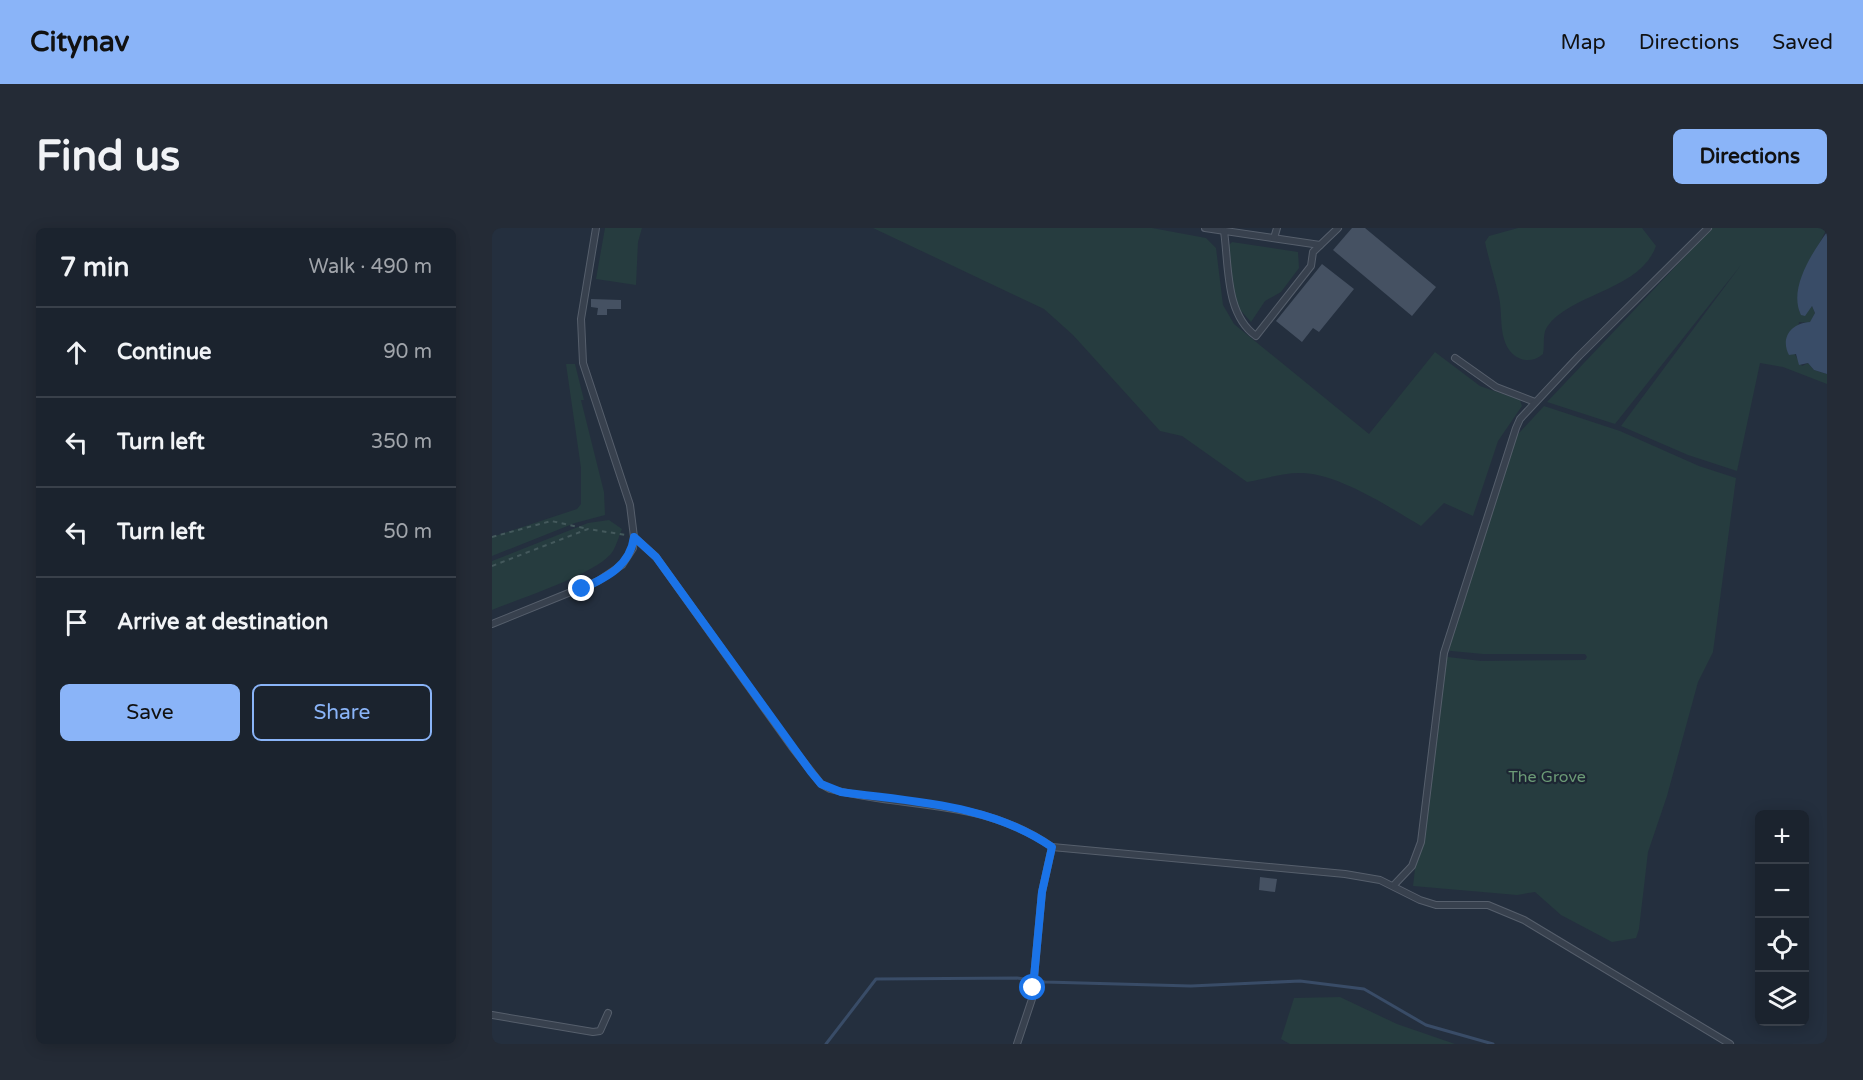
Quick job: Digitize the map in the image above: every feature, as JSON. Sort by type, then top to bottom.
[{"type":"lane","points":[[492,624],[582,589],[615,572],[633,548],[630,506],[583,363],[581,319],[596,228]]},
{"type":"lane","points":[[1205,228],[1320,245]]},
{"type":"lane","points":[[1274,238],[1277,228]]},
{"type":"lane","points":[[1224,231],[1235,312],[1244,327],[1256,336],[1311,266],[1313,252],[1338,228]]},
{"type":"lane","points":[[1394,885],[1412,866],[1421,842],[1444,653],[1516,428],[1535,402],[1708,228]]},
{"type":"lane","points":[[1455,358],[1496,387],[1535,402]]},
{"type":"lane","points":[[634,537],[656,557],[821,784],[841,792],[988,815],[1019,826],[1052,847],[1333,873],[1380,880],[1420,900],[1436,904],[1488,905],[1506,912],[1730,1044]]},
{"type":"lane","points":[[1017,1044],[1032,999],[1042,892],[1052,847]]},
{"type":"lane","points":[[492,1015],[593,1032],[600,1031],[608,1013]]},
{"type":"path","points":[[492,537],[551,521],[634,537]]},
{"type":"path","points":[[492,566],[588,529]]},
{"type":"green space","points":[[605,228],[642,228],[638,242],[636,285],[596,279]]},
{"type":"green space","points":[[873,228],[1152,228],[1206,238],[1216,248],[1223,305],[1234,324],[1369,434],[1435,352],[1480,386],[1520,400],[1522,406],[1498,441],[1473,516],[1444,503],[1421,526],[1364,493],[1318,475],[1289,474],[1247,482],[1182,436],[1160,431],[1073,335],[1044,309]]},
{"type":"green space","points":[[1518,228],[1642,228],[1656,246],[1648,261],[1635,273],[1571,306],[1558,316],[1545,330],[1543,354],[1531,360],[1525,360],[1515,356],[1506,346],[1499,297],[1485,242],[1489,236]]},
{"type":"green space","points":[[1712,228],[1827,228],[1801,281],[1799,312],[1812,306],[1815,313],[1810,323],[1799,322],[1794,353],[1802,366],[1808,363],[1814,370],[1827,374],[1827,384],[1783,367],[1760,363],[1737,471],[1688,455],[1621,426],[1741,265],[1615,424],[1547,402]]},
{"type":"green space","points":[[1232,242],[1298,252],[1299,268],[1281,292],[1265,301],[1251,322],[1235,304],[1227,247]]},
{"type":"green space","points":[[566,364],[575,364],[584,400],[581,400],[604,492],[605,515],[575,523],[492,556],[492,537],[577,509],[581,504],[581,468]]},
{"type":"green space","name":"The Grove","points":[[1544,406],[1620,431],[1699,466],[1736,478],[1713,652],[1698,682],[1667,796],[1648,852],[1639,929],[1636,938],[1612,942],[1561,915],[1535,892],[1517,895],[1413,886],[1440,656],[1481,661],[1585,660],[1587,657],[1585,654],[1483,654],[1441,650],[1508,445]]},
{"type":"green space","points":[[609,520],[622,529],[613,551],[605,559],[576,576],[492,610],[492,561],[588,523]]},
{"type":"green space","points":[[1340,997],[1397,1024],[1455,1044],[1290,1044],[1281,1039],[1294,998]]},
{"type":"water","points":[[1827,232],[1827,374],[1814,370],[1808,363],[1799,365],[1796,354],[1789,355],[1786,343],[1789,332],[1797,325],[1810,322],[1815,313],[1812,306],[1805,316],[1801,315],[1797,294],[1809,261]]},
{"type":"building","points":[[1352,228],[1365,228],[1436,287],[1412,316],[1333,250]]},
{"type":"building","points":[[1322,264],[1354,289],[1319,332],[1313,328],[1302,342],[1276,321]]},
{"type":"building","points":[[591,299],[621,300],[621,309],[607,309],[607,315],[597,315],[598,308],[591,307]]},
{"type":"building","points":[[1260,877],[1277,879],[1275,892],[1259,890]]},
{"type":"waterway","points":[[826,1044],[876,979],[1017,978],[1045,982],[1191,986],[1300,981],[1364,989],[1426,1025],[1493,1044]]},
{"type":"route","points":[[582,589],[615,572],[622,565],[633,548],[634,537],[656,557],[821,784],[841,792],[943,806],[988,815],[1019,826],[1052,847],[1042,892],[1033,988]]}]
